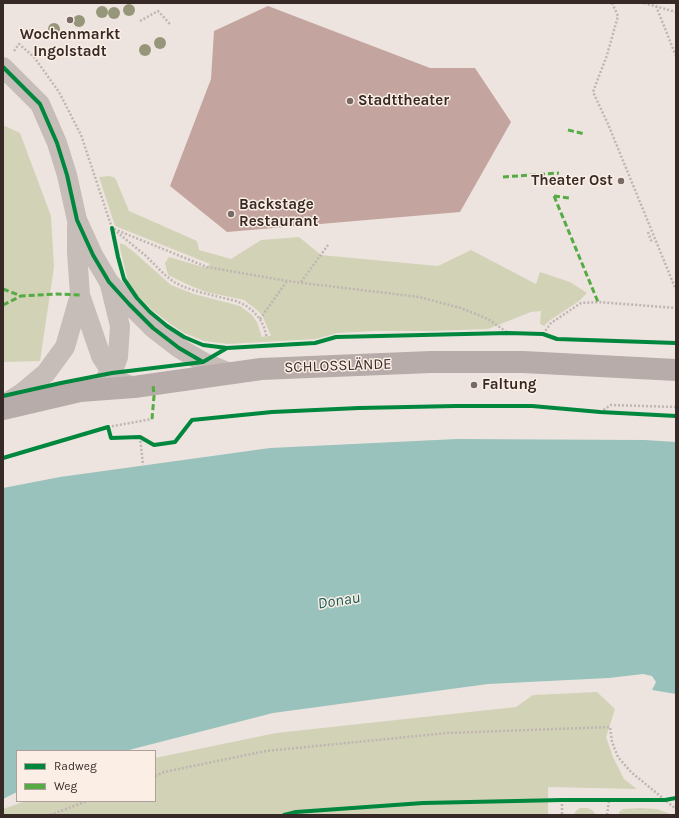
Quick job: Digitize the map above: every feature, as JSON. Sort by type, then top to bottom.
[{"type":"street","points":[[3,67],[40,104],[57,143],[77,220],[93,255],[109,282],[153,328],[179,348],[203,362],[232,374]]},
{"type":"street","points":[[77,220],[77,252],[80,295],[101,356],[112,373],[121,382],[134,387]]},
{"type":"street","points":[[80,391],[104,381],[112,373],[118,357],[120,326],[109,282]]},
{"type":"street","points":[[3,405],[22,393],[46,373],[65,347],[80,295]]},
{"type":"street","name":"SCHLOSSLÄNDE","points":[[3,409],[80,391],[134,387],[261,369],[431,362],[523,362],[676,370]]},
{"type":"path","points":[[612,3],[618,16],[607,55],[593,92],[608,124],[676,290]]},
{"type":"path","points":[[644,3],[676,12]]},
{"type":"path","points":[[656,6],[676,56]]},
{"type":"path","points":[[140,21],[158,11],[170,24]]},
{"type":"path","points":[[25,29],[35,32]]},
{"type":"path","points":[[19,44],[34,57],[59,92],[81,135],[113,234]]},
{"type":"path","points":[[112,228],[207,267],[287,281],[418,297],[461,308],[488,319],[508,333]]},
{"type":"path","points":[[112,228],[146,256],[174,282],[199,292],[236,301],[245,305],[260,319],[267,338]]},
{"type":"path","points":[[648,232],[652,243]]},
{"type":"path","points":[[301,282],[328,245]]},
{"type":"path","points":[[260,319],[287,281]]},
{"type":"path","points":[[550,337],[543,334],[551,323],[581,303],[598,302],[676,308]]},
{"type":"path","points":[[501,333],[508,333]]},
{"type":"path","points":[[600,412],[611,405],[676,407]]},
{"type":"path","points":[[108,427],[152,419]]},
{"type":"path","points":[[140,437],[143,465]]},
{"type":"path","points":[[156,776],[164,772],[266,751],[447,733],[610,727],[612,742],[618,757],[622,762],[631,772],[676,809]]},
{"type":"path","points":[[562,800],[562,815]]},
{"type":"path","points":[[607,815],[609,801]]},
{"type":"path","points":[[50,815],[84,802]]},
{"type":"green space","points":[[3,125],[20,133],[51,216],[54,267],[40,361],[3,362]]},
{"type":"green space","points":[[110,176],[115,178],[129,211],[197,241],[199,250],[231,259],[261,240],[299,237],[321,255],[438,266],[471,250],[536,284],[540,272],[570,282],[587,293],[579,301],[544,326],[540,324],[541,311],[531,312],[488,329],[337,333],[316,339],[228,344],[204,341],[184,333],[169,323],[152,310],[138,296],[128,282],[120,243],[135,253],[171,285],[194,294],[240,306],[252,315],[257,322],[262,337],[271,336],[262,315],[244,300],[206,292],[193,287],[168,275],[165,263],[169,257],[203,267],[210,264],[115,226],[99,177]]},
{"type":"green space","points":[[597,692],[615,709],[606,737],[613,757],[624,779],[637,789],[548,787],[548,815],[3,815],[3,809],[23,802],[156,802],[156,758],[276,733],[516,707],[533,695]]},
{"type":"green space","points":[[580,808],[588,808],[596,815],[573,815]]},
{"type":"green space","points":[[623,809],[657,809],[673,815],[619,815],[619,812]]},
{"type":"water","name":"Donau","points":[[457,439],[645,440],[676,442],[676,694],[652,690],[656,682],[652,676],[643,674],[609,678],[488,684],[273,713],[129,750],[16,750],[16,792],[3,799],[3,488],[60,477],[270,448]]},
{"type":"building","name":"Stadttheater","points":[[268,6],[430,68],[475,68],[511,122],[460,212],[227,232],[170,186],[211,79],[214,31]]},
{"type":"marked path","points":[[568,130],[585,134]]},
{"type":"marked path","points":[[503,177],[559,173]]},
{"type":"marked path","points":[[554,196],[598,302]]},
{"type":"marked path","points":[[554,196],[569,198]]},
{"type":"marked path","points":[[3,289],[21,296],[56,294],[80,295]]},
{"type":"marked path","points":[[3,305],[21,296]]},
{"type":"marked path","points":[[152,419],[154,396],[153,384]]},
{"type":"cycle path","points":[[3,67],[40,104],[57,143],[67,175],[77,220],[93,255],[109,282],[153,328],[179,348],[203,362]]},
{"type":"cycle path","points":[[112,228],[124,279],[137,298],[150,312],[167,326],[184,337],[203,345],[227,348]]},
{"type":"cycle path","points":[[3,396],[112,373],[203,362],[227,348],[315,343],[336,337],[508,333],[543,334],[557,339],[676,343]]},
{"type":"cycle path","points":[[3,458],[108,427],[111,438],[140,437],[154,445],[175,442],[192,420],[272,412],[359,408],[532,406],[600,412],[676,416]]},
{"type":"cycle path","points":[[284,815],[296,812],[423,803],[562,800],[665,800],[676,798]]},
{"type":"place","name":"Wochenmarkt Ingolstadt","points":[[70,20]]},
{"type":"place","name":"Stadttheater","points":[[350,101]]},
{"type":"place","name":"Theater Ost","points":[[621,181]]},
{"type":"place","name":"Backstage Restaurant","points":[[231,214]]},
{"type":"place","name":"Faltung","points":[[474,385]]}]
